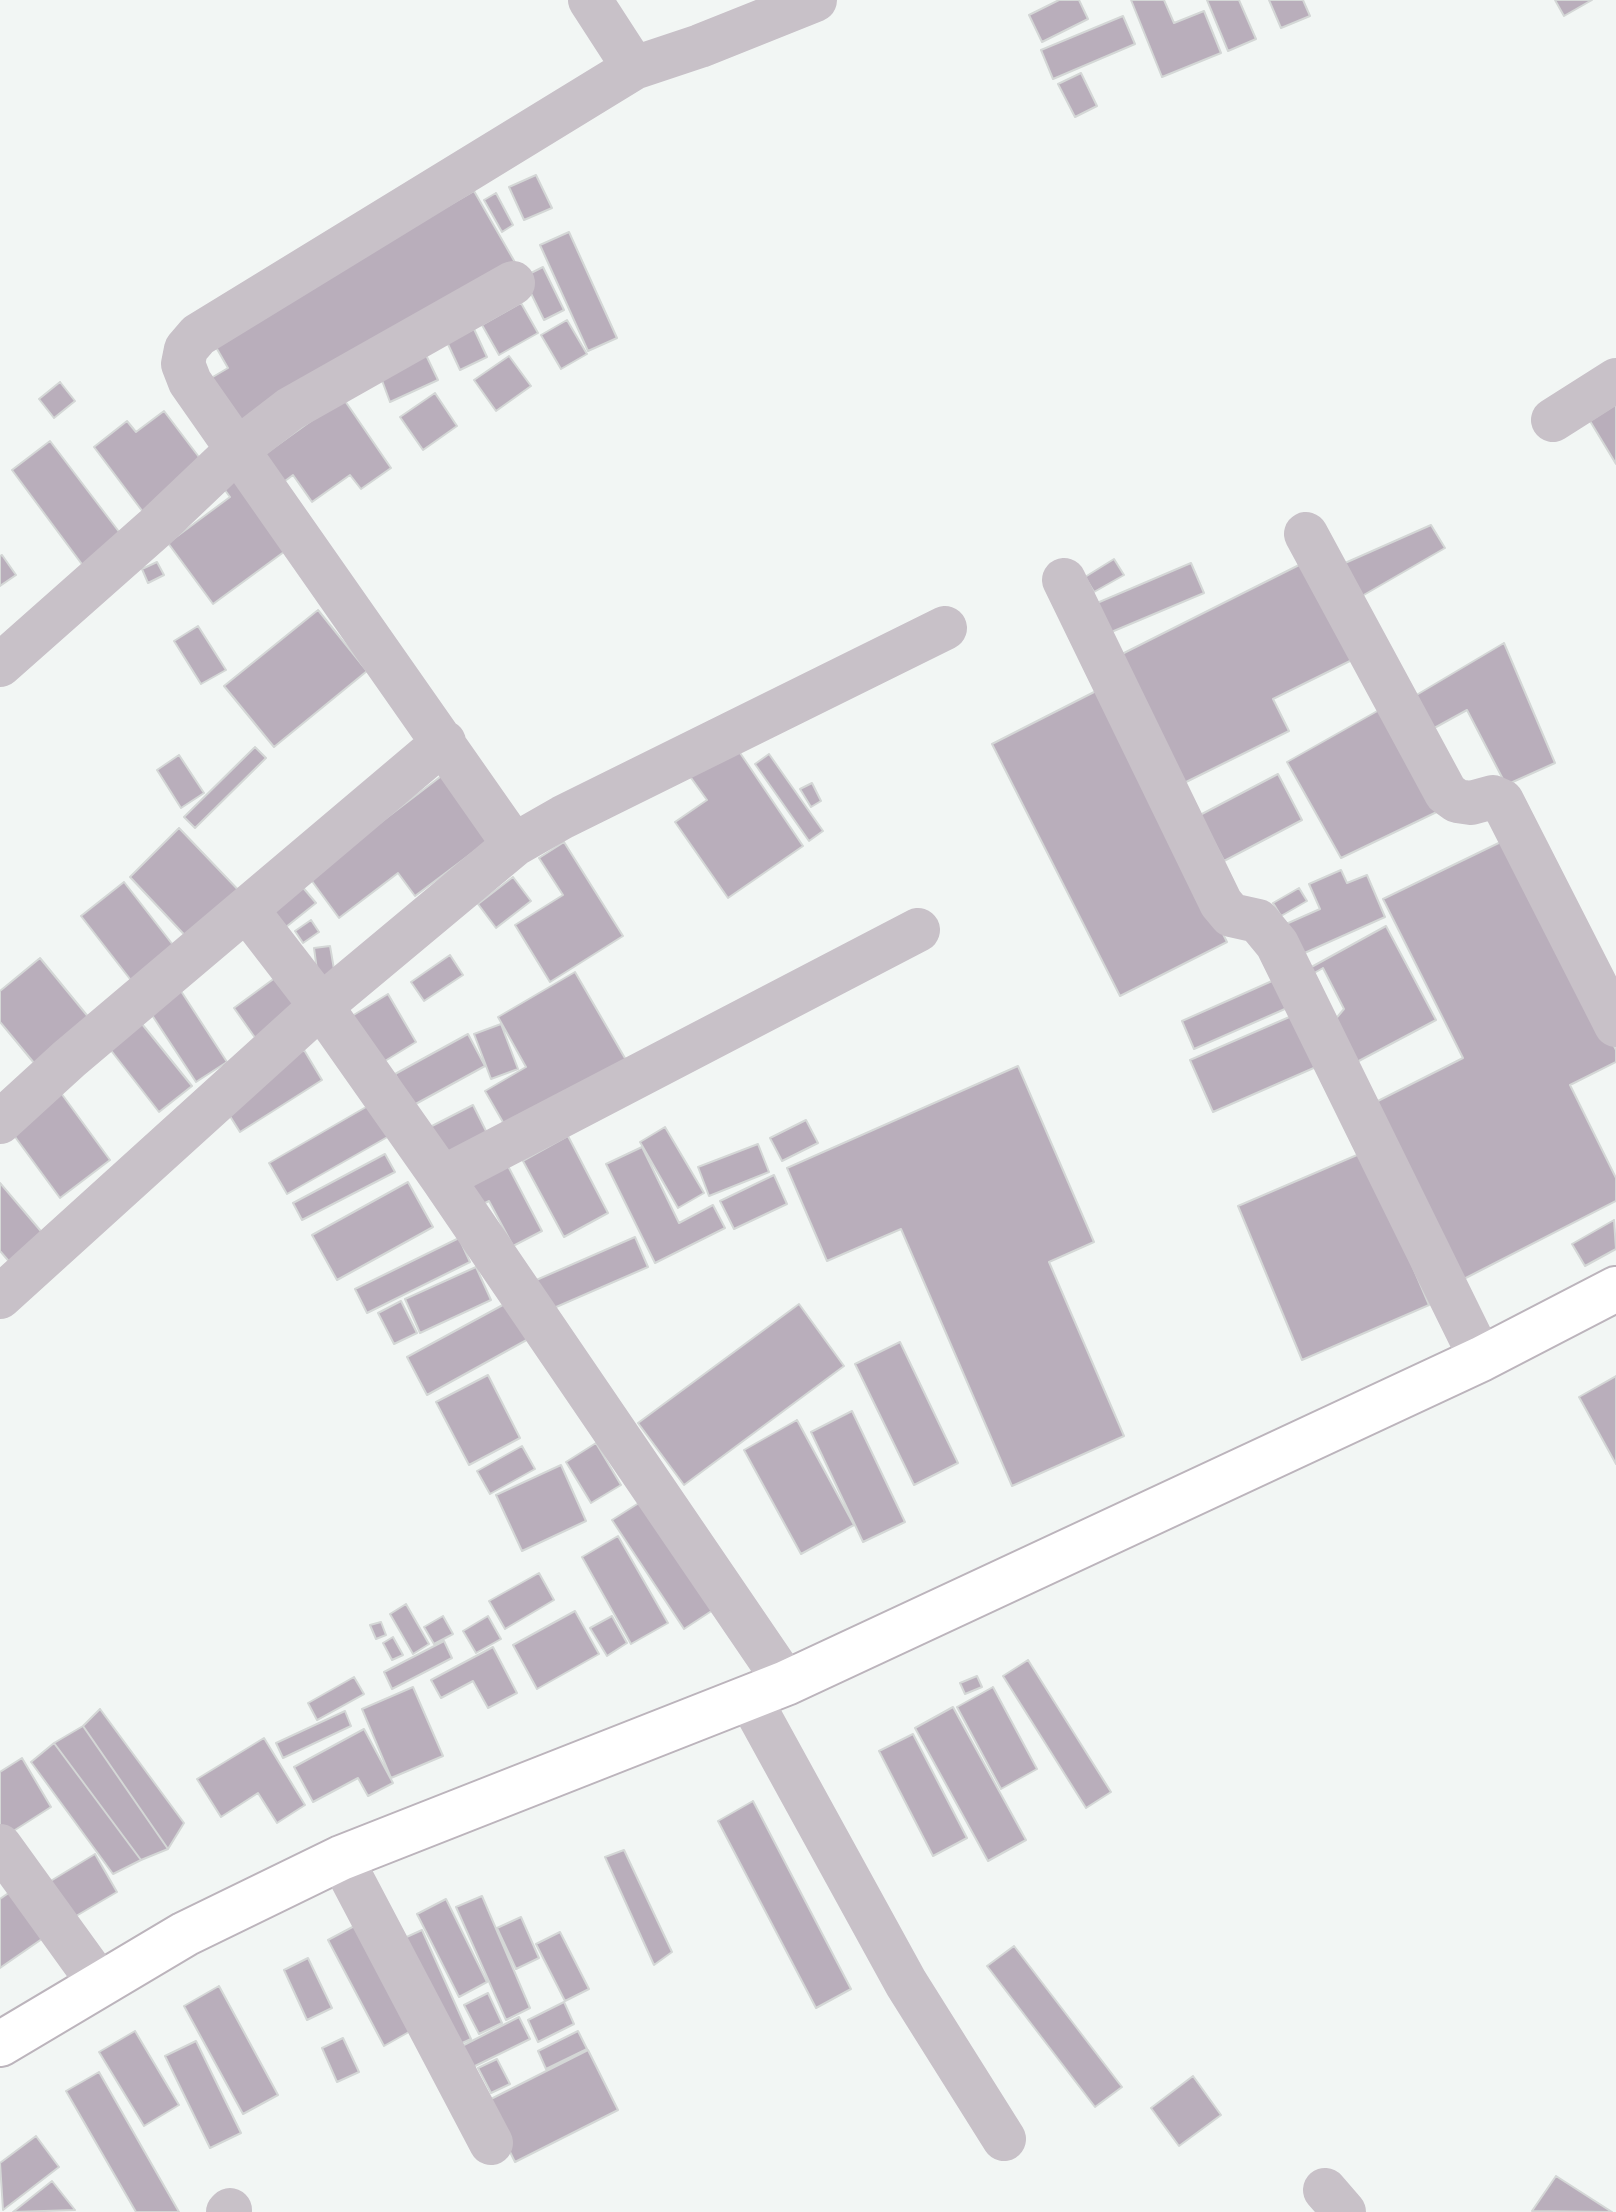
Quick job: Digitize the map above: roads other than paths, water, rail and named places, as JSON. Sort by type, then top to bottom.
[{"type":"main road","points":[[0,2044],[185,1934],[341,1858],[768,1691],[1481,1359],[1616,1289]]},
{"type":"street","points":[[590,0],[634,68]]},
{"type":"street","points":[[514,845],[190,382],[183,364],[186,349],[198,335],[634,68],[700,46],[815,0]]},
{"type":"street","points":[[0,665],[156,527],[238,449],[290,409],[513,283]]},
{"type":"street","points":[[1553,420],[1616,380]]},
{"type":"street","points":[[1306,534],[1446,793],[1457,801],[1471,803],[1493,797],[1502,801],[1616,1025]]},
{"type":"street","points":[[1064,580],[1221,903],[1231,915],[1258,921],[1277,944],[1481,1359]]},
{"type":"street","points":[[0,1297],[321,1006],[514,845],[563,817],[945,628]]},
{"type":"street","points":[[0,1122],[69,1059],[444,742]]},
{"type":"street","points":[[247,910],[321,1006],[442,1178],[768,1691],[906,1983],[1004,2139]]},
{"type":"street","points":[[442,1178],[918,930]]},
{"type":"street","points":[[0,1846],[99,1983]]},
{"type":"street","points":[[341,1858],[491,2143]]}]
